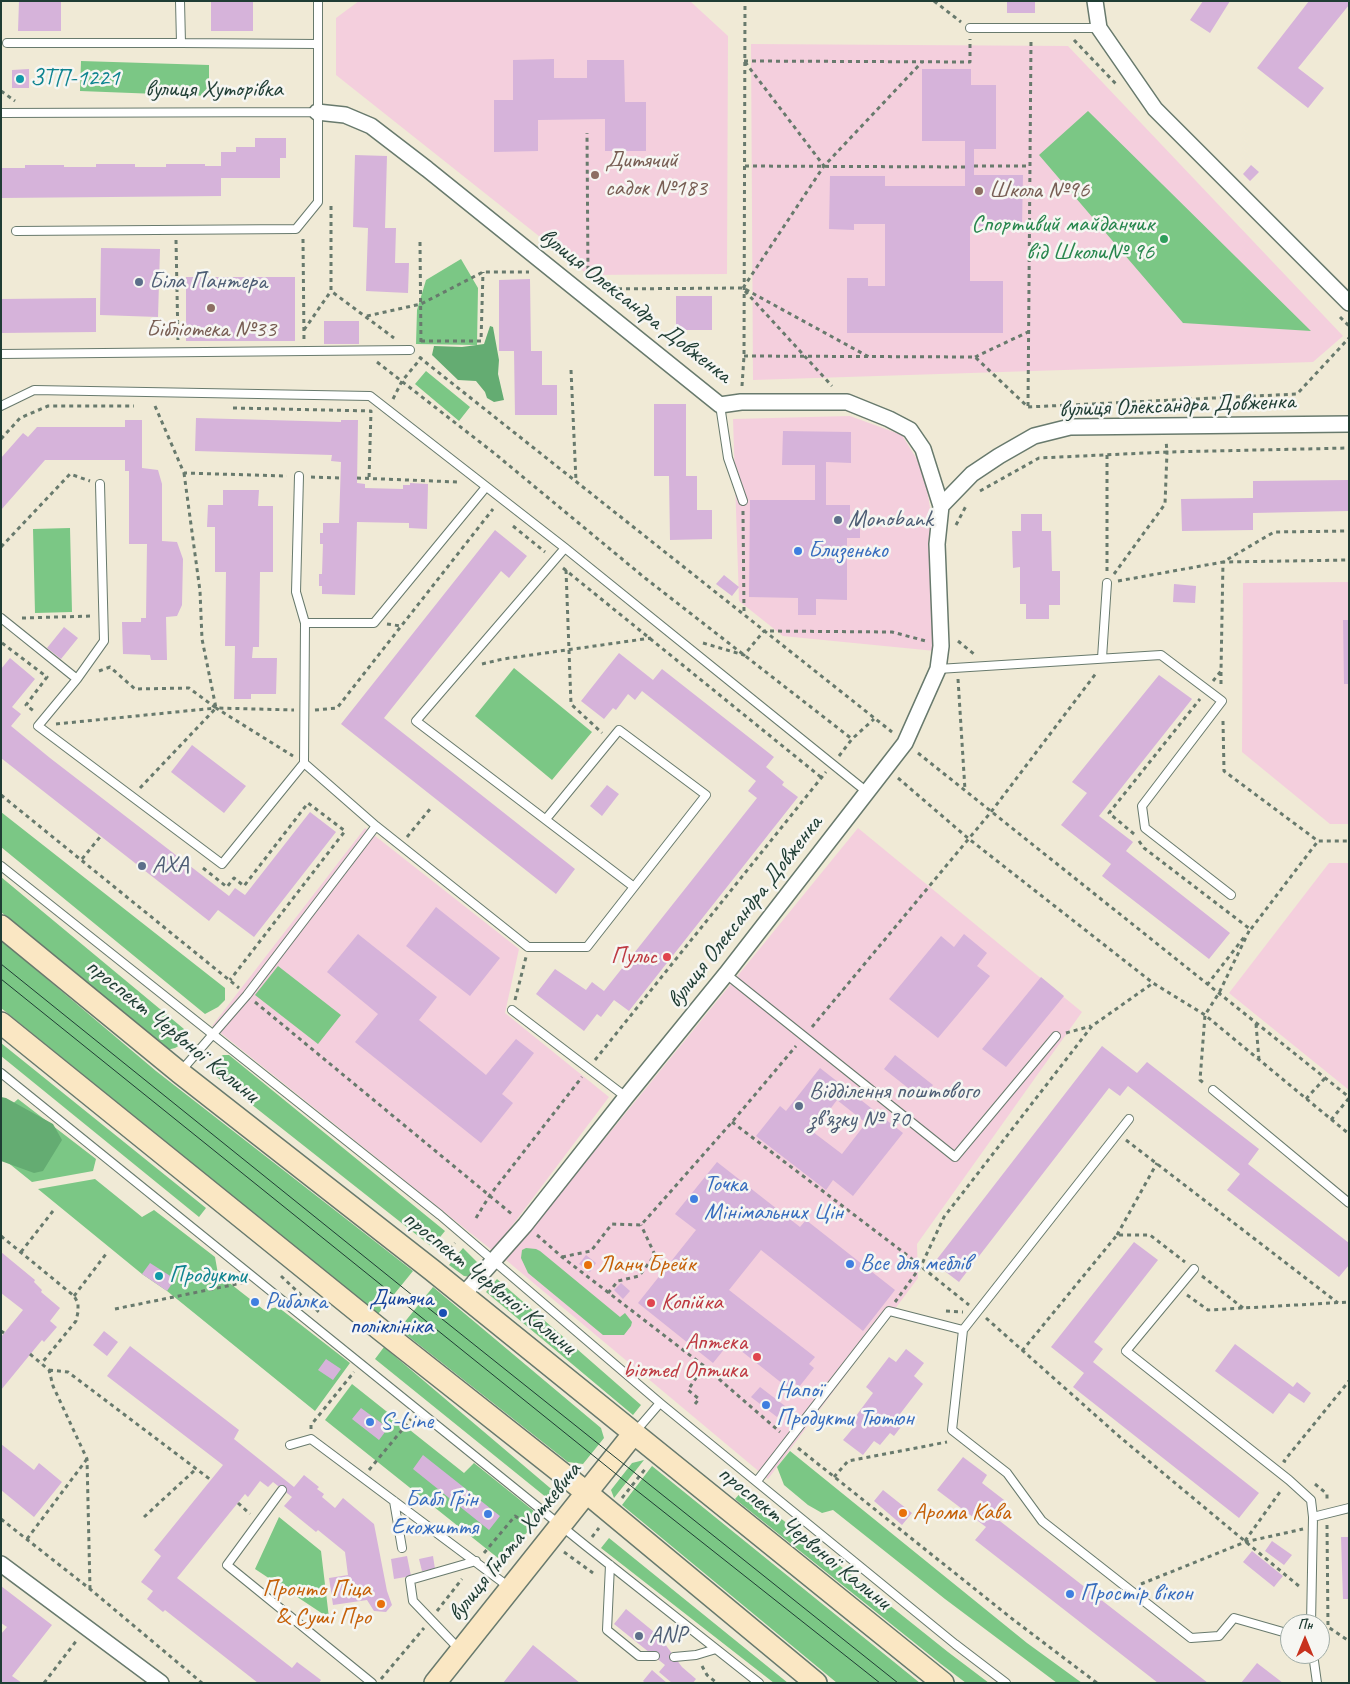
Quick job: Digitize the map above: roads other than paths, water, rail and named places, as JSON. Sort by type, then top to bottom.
[{"type":"main road","name":"проспект Червоної Калини","points":[[1,926],[179,1072],[463,1295],[943,1683]]},
{"type":"main road","points":[[1,1023],[382,1331],[587,1493],[816,1683]]},
{"type":"main road","name":"вулиця Гната Хоткевича","points":[[436,1683],[634,1433]]},
{"type":"street","points":[[1095,1],[1099,28],[1155,109],[1349,303]]},
{"type":"street","name":"вулиця Олександра Довженка","points":[[318,112],[344,115],[371,126],[720,405],[741,402],[847,402],[889,419],[910,430],[923,450],[941,506],[937,544],[941,646],[938,669],[905,742],[726,974],[525,1225],[463,1295]]},
{"type":"street","name":"вулиця Олександра Довженка","points":[[941,506],[972,474],[999,456],[1034,436],[1070,427],[1349,424]]},
{"type":"street","points":[[1,1564],[161,1683]]},
{"type":"lane","points":[[180,1],[181,43]]},
{"type":"lane","name":"вулиця Хуторівка","points":[[1,113],[318,112],[318,1]]},
{"type":"lane","points":[[970,28],[1099,28]]},
{"type":"lane","points":[[7,42],[318,44]]},
{"type":"lane","points":[[16,231],[296,229],[318,202],[318,112]]},
{"type":"lane","points":[[1,354],[410,350]]},
{"type":"lane","points":[[1,406],[34,390],[370,396],[565,548],[867,792]]},
{"type":"lane","points":[[720,405],[728,458],[743,501]]},
{"type":"lane","points":[[100,484],[104,641],[77,679],[38,726],[222,864],[304,763],[305,623],[296,592],[299,476]]},
{"type":"lane","points":[[305,623],[374,623],[486,486]]},
{"type":"lane","points":[[565,548],[416,721],[634,887]]},
{"type":"lane","points":[[1101,662],[1107,583]]},
{"type":"lane","points":[[1,618],[77,679]]},
{"type":"lane","points":[[938,669],[1101,662],[1161,655],[1222,701],[1142,806],[1145,828],[1231,895]]},
{"type":"lane","points":[[304,763],[376,826],[528,947],[587,947],[706,795],[619,730],[546,819]]},
{"type":"lane","points":[[179,1072],[247,995],[376,826]]},
{"type":"lane","points":[[1,866],[440,1215],[660,1403],[954,1644],[1006,1683]]},
{"type":"lane","points":[[726,974],[955,1157],[1056,1036]]},
{"type":"lane","points":[[512,1010],[626,1097]]},
{"type":"lane","points":[[1,1073],[759,1683]]},
{"type":"lane","points":[[1213,1090],[1349,1203]]},
{"type":"lane","points":[[1129,1119],[963,1330],[952,1430],[1007,1473],[1042,1522],[1192,1638],[1219,1636],[1234,1618],[1280,1631]]},
{"type":"lane","points":[[1194,1269],[1126,1352],[1289,1480],[1311,1500],[1313,1517],[1311,1614]]},
{"type":"lane","points":[[757,1481],[889,1311],[963,1330]]},
{"type":"lane","points":[[634,1433],[660,1403]]},
{"type":"lane","points":[[290,1445],[310,1439],[511,1588]]},
{"type":"lane","points":[[282,1490],[227,1565],[372,1683]]},
{"type":"lane","points":[[394,1501],[402,1548]]},
{"type":"lane","points":[[1313,1517],[1349,1508]]},
{"type":"lane","points":[[461,1651],[414,1601],[410,1580],[476,1561]]},
{"type":"lane","points":[[610,1565],[607,1630],[639,1656],[655,1656]]},
{"type":"lane","points":[[674,1657],[696,1655],[716,1649]]},
{"type":"lane","points":[[1315,1664],[1318,1683]]},
{"type":"tram line","points":[[1,964],[898,1683]]},
{"type":"tram line","points":[[1,979],[631,1486],[880,1683]]},
{"type":"place","name":"ЗТП-1221","points":[[20,79]]},
{"type":"place","name":"Дитячий садок №183","points":[[595,175]]},
{"type":"place","name":"Школа №96","points":[[979,191]]},
{"type":"place","name":"Спортивий майданчик від Школи№ 96","points":[[1164,239]]},
{"type":"place","name":"Біла Пантера","points":[[139,282]]},
{"type":"place","name":"Бібліотека №33","points":[[211,308]]},
{"type":"place","name":"Monobank","points":[[838,520]]},
{"type":"place","name":"Близенько","points":[[798,551]]},
{"type":"place","name":"AXA","points":[[142,866]]},
{"type":"place","name":"Пульс","points":[[667,957]]},
{"type":"place","name":"Відділення поштового зв’язку № 70","points":[[799,1106]]},
{"type":"place","name":"Точка Мінімальних Цін","points":[[694,1199]]},
{"type":"place","name":"Все для меблів","points":[[850,1264]]},
{"type":"place","name":"Ланч Брейк","points":[[588,1265]]},
{"type":"place","name":"Продукти","points":[[159,1276]]},
{"type":"place","name":"Рибалка","points":[[255,1302]]},
{"type":"place","name":"Копійка","points":[[651,1303]]},
{"type":"place","name":"Дитяча поліклініка","points":[[443,1313]]},
{"type":"place","name":"Аптека biomed Оптика","points":[[757,1357]]},
{"type":"place","name":"Напої Продукти Тютюн","points":[[766,1405]]},
{"type":"place","name":"S-Line","points":[[370,1422]]},
{"type":"place","name":"Арома Кава","points":[[903,1513]]},
{"type":"place","name":"Бабл Грін Eкожиття","points":[[488,1514]]},
{"type":"place","name":"Простір вікон","points":[[1070,1594]]},
{"type":"place","name":"Пронто Піца & Суші Про","points":[[381,1604]]},
{"type":"place","name":"ANP","points":[[639,1636]]}]
